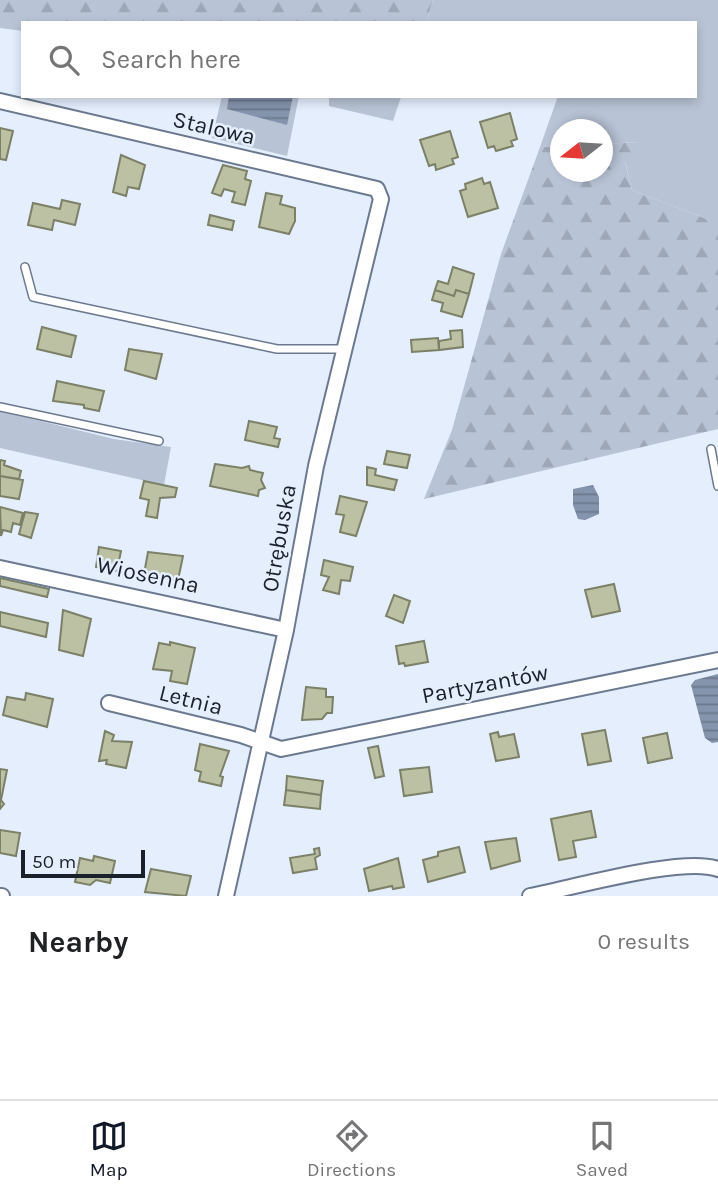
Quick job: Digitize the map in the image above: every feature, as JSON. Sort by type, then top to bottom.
[{"type":"street","name":"Stalowa","points":[[0,101],[377,189]]},
{"type":"street","name":"Otrębuska","points":[[226,896],[286,630],[304,522],[343,349],[381,200],[377,189]]},
{"type":"street","name":"Wiosenna","points":[[0,568],[286,630]]},
{"type":"street","name":"Partyzantów","points":[[262,742],[281,749],[718,660]]},
{"type":"street","name":"Letnia","points":[[109,703],[262,742]]},
{"type":"street","points":[[530,896],[670,867],[694,864],[718,869]]},
{"type":"lane","points":[[25,267],[33,297],[277,349],[343,349]]},
{"type":"lane","points":[[0,407],[159,440]]},
{"type":"lane","points":[[710,449],[718,486]]},
{"type":"green space","points":[[0,0],[433,0],[427,21],[21,21],[21,31],[0,28]]},
{"type":"green space","points":[[433,0],[718,0],[718,220],[709,220],[632,190],[625,161],[638,142],[613,143],[613,119],[550,119],[550,146],[540,147],[557,98],[697,98],[697,21],[427,21]]},
{"type":"green space","points":[[222,98],[299,98],[287,156],[212,138]]},
{"type":"green space","points":[[329,98],[401,98],[393,121],[329,106]]},
{"type":"green space","points":[[639,142],[625,162],[632,190],[709,220],[718,220],[718,429],[424,499],[452,430],[501,254],[540,147],[550,146],[550,182],[613,182],[613,143]]},
{"type":"green space","points":[[0,411],[114,439],[171,447],[164,485],[0,448]]},
{"type":"shaded area","points":[[229,98],[293,98],[287,125],[227,109]]},
{"type":"shaded area","points":[[593,485],[599,497],[599,514],[585,520],[578,519],[573,505],[573,489]]},
{"type":"shaded area","points":[[718,674],[718,742],[712,743],[705,738],[691,685],[695,680]]},
{"type":"building","points":[[510,113],[517,139],[511,141],[513,146],[496,151],[494,146],[488,148],[480,122]]},
{"type":"building","points":[[0,128],[13,131],[6,160],[0,159]]},
{"type":"building","points":[[450,131],[458,157],[452,159],[454,164],[436,170],[435,164],[429,166],[420,140]]},
{"type":"building","points":[[121,155],[145,165],[139,189],[128,187],[126,196],[113,192]]},
{"type":"building","points":[[223,165],[247,171],[245,179],[251,181],[245,205],[232,202],[235,192],[224,189],[221,196],[212,193]]},
{"type":"building","points":[[482,178],[484,184],[490,182],[498,208],[468,217],[460,191],[466,189],[465,184]]},
{"type":"building","points":[[266,193],[282,196],[280,204],[295,208],[295,221],[289,234],[259,227]]},
{"type":"building","points":[[62,200],[80,204],[75,225],[54,220],[52,230],[28,225],[33,203],[60,209]]},
{"type":"building","points":[[210,215],[234,221],[232,230],[208,225]]},
{"type":"building","points":[[453,267],[474,274],[469,294],[456,290],[454,296],[435,290],[438,281],[448,284]]},
{"type":"building","points":[[435,290],[454,296],[456,290],[469,294],[462,317],[441,311],[443,303],[432,300]]},
{"type":"building","points":[[42,327],[76,336],[71,357],[37,349]]},
{"type":"building","points":[[462,330],[463,347],[439,350],[439,341],[451,339],[450,331]]},
{"type":"building","points":[[438,338],[439,350],[412,352],[411,340]]},
{"type":"building","points":[[129,349],[162,354],[156,379],[125,370]]},
{"type":"building","points":[[57,381],[104,391],[99,411],[84,408],[84,405],[53,401]]},
{"type":"building","points":[[249,421],[277,427],[274,438],[280,439],[278,447],[245,440]]},
{"type":"building","points":[[387,451],[410,455],[407,468],[384,464]]},
{"type":"building","points":[[0,460],[5,461],[4,465],[21,471],[19,479],[0,476]]},
{"type":"building","points":[[215,464],[242,468],[249,466],[250,470],[263,473],[261,480],[265,488],[259,490],[258,496],[210,486]]},
{"type":"building","points":[[367,467],[376,469],[375,475],[397,480],[394,490],[367,485]]},
{"type":"building","points":[[0,476],[23,480],[19,499],[0,496]]},
{"type":"building","points":[[144,481],[177,488],[175,497],[160,498],[157,518],[146,516],[149,500],[140,498]]},
{"type":"building","points":[[340,496],[367,502],[356,536],[340,532],[344,515],[336,514]]},
{"type":"building","points":[[0,507],[23,513],[20,525],[13,523],[11,532],[3,530],[1,536]]},
{"type":"building","points":[[25,512],[38,514],[31,538],[19,534]]},
{"type":"building","points":[[99,547],[121,551],[117,571],[96,567]]},
{"type":"building","points":[[148,552],[183,556],[178,580],[144,574]]},
{"type":"building","points":[[324,560],[353,567],[350,581],[341,580],[339,594],[323,590],[329,577],[321,575]]},
{"type":"building","points":[[0,578],[49,589],[47,597],[0,586]]},
{"type":"building","points":[[614,584],[620,611],[592,617],[585,590]]},
{"type":"building","points":[[394,595],[410,601],[403,623],[386,616]]},
{"type":"building","points":[[63,610],[91,619],[83,656],[59,650]]},
{"type":"building","points":[[0,612],[48,623],[46,637],[0,626]]},
{"type":"building","points":[[424,641],[428,662],[405,666],[404,663],[399,664],[396,646]]},
{"type":"building","points":[[170,642],[195,648],[187,684],[170,681],[172,671],[153,669],[159,643],[170,645]]},
{"type":"building","points":[[306,687],[326,689],[326,697],[333,697],[332,713],[327,713],[322,719],[302,720]]},
{"type":"building","points":[[26,693],[53,699],[47,727],[3,715],[7,697],[25,700]]},
{"type":"building","points":[[605,730],[611,761],[588,765],[582,734]]},
{"type":"building","points":[[105,731],[114,735],[112,741],[132,742],[126,768],[106,764],[107,760],[99,761]]},
{"type":"building","points":[[498,732],[499,737],[514,734],[519,757],[496,761],[490,734]]},
{"type":"building","points":[[667,733],[672,758],[648,763],[643,738]]},
{"type":"building","points":[[200,744],[229,751],[220,776],[223,777],[221,786],[199,781],[201,772],[195,770]]},
{"type":"building","points":[[378,746],[384,776],[375,778],[368,748]]},
{"type":"building","points":[[429,767],[432,792],[404,796],[400,770]]},
{"type":"building","points":[[0,769],[7,770],[1,800],[4,804],[0,809]]},
{"type":"building","points":[[287,776],[323,781],[321,795],[286,790]]},
{"type":"building","points":[[286,790],[321,795],[320,809],[284,805]]},
{"type":"building","points":[[591,811],[596,837],[573,841],[576,857],[559,860],[551,819]]},
{"type":"building","points":[[0,830],[20,833],[16,856],[0,853]]},
{"type":"building","points":[[516,838],[520,861],[491,869],[485,842]]},
{"type":"building","points":[[459,847],[465,872],[428,882],[423,860],[438,856],[438,852]]},
{"type":"building","points":[[319,848],[320,855],[315,858],[317,869],[293,873],[290,858],[315,854],[314,849]]},
{"type":"building","points":[[94,856],[115,861],[110,883],[96,880],[90,885],[75,882],[80,858],[93,861]]},
{"type":"building","points":[[398,858],[404,887],[393,889],[392,886],[369,891],[364,869]]},
{"type":"building","points":[[151,869],[191,876],[186,896],[145,892]]}]
